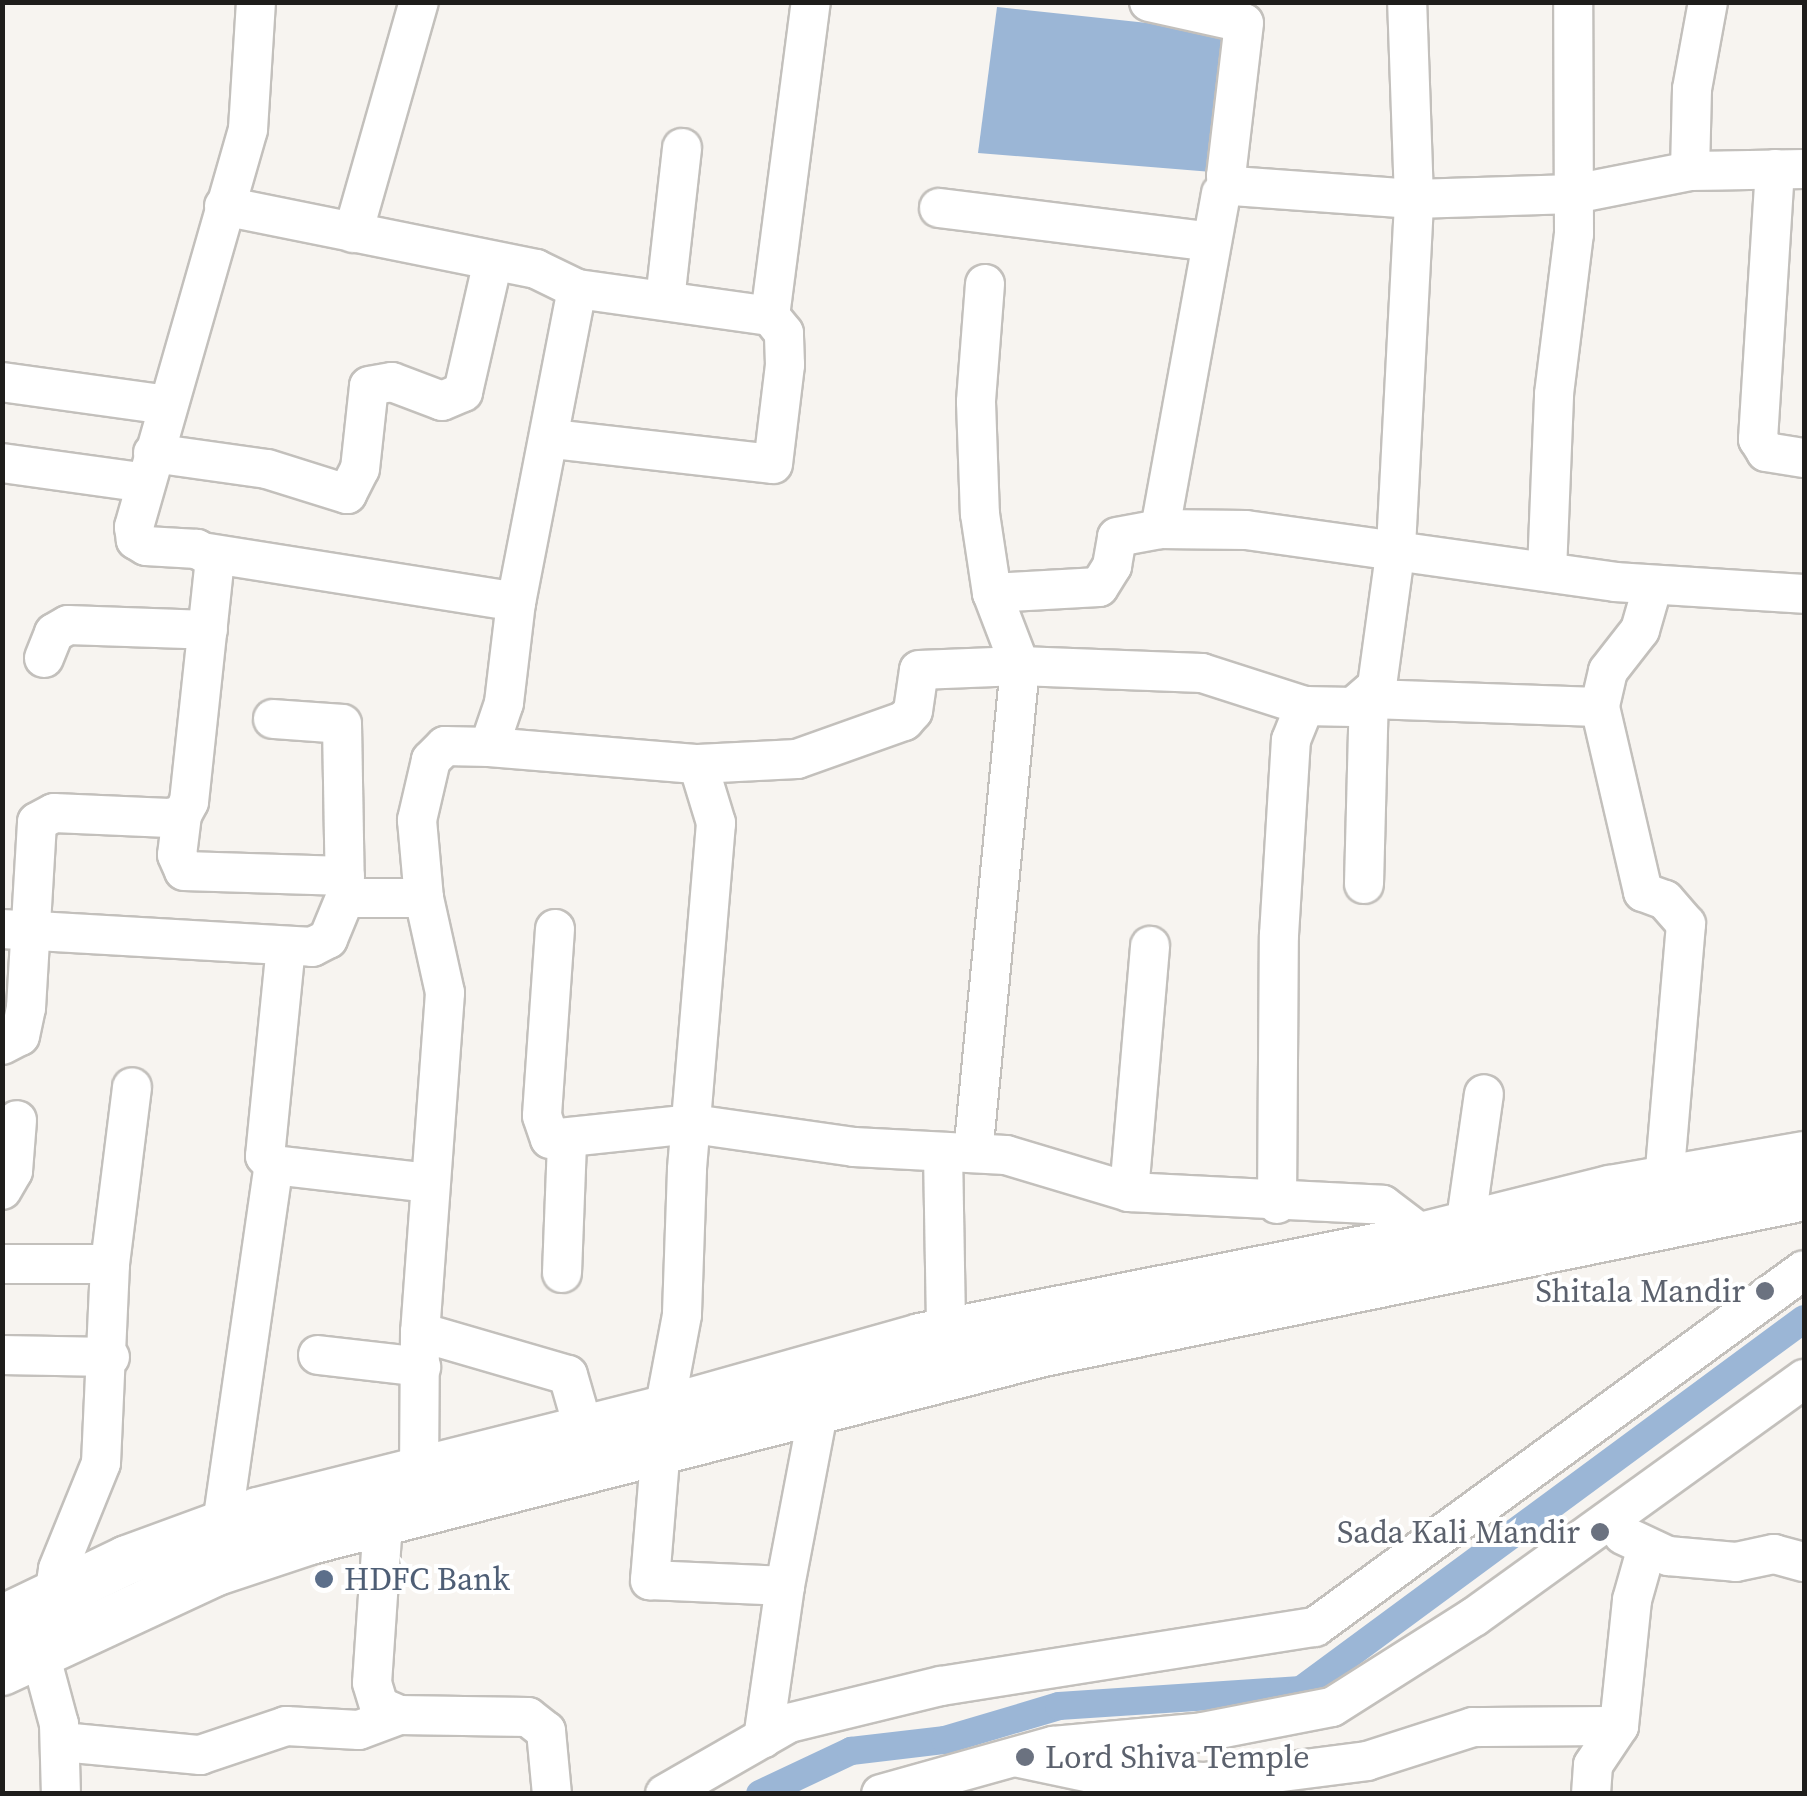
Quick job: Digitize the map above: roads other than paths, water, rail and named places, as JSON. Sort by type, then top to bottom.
[{"type":"main road","points":[[42,1638],[222,1524],[419,1470],[584,1430],[664,1431],[818,1408],[1559,1224],[1664,1180],[1804,1156]]},
{"type":"main road","points":[[2,1620],[42,1638],[214,1572],[384,1522],[664,1431],[946,1332],[1445,1232],[1559,1224],[1804,1196]]},
{"type":"street","points":[[256,2],[252,101],[166,405],[136,540],[516,602]]},
{"type":"street","points":[[354,233],[419,2]]},
{"type":"street","points":[[770,316],[811,2]]},
{"type":"street","points":[[1364,884],[1369,699],[1377,686],[1396,547],[1414,199],[1407,2]]},
{"type":"street","points":[[1547,571],[1551,442],[1568,320],[1574,194],[1573,2]]},
{"type":"street","points":[[1690,171],[1692,89],[1708,2]]},
{"type":"street","points":[[1152,3],[1244,24],[1226,176],[1233,186],[1414,199],[1574,194],[1690,171],[1790,169],[1758,439],[1766,452],[1804,458]]},
{"type":"street","points":[[664,300],[682,148]]},
{"type":"street","points":[[1160,529],[1220,192]]},
{"type":"street","points":[[224,206],[536,269],[578,289],[770,316],[784,334],[785,365],[772,464],[553,438]]},
{"type":"street","points":[[938,208],[1211,242]]},
{"type":"street","points":[[2,462],[267,469],[347,494],[360,469],[369,386],[392,382],[442,401],[463,392],[493,260]]},
{"type":"street","points":[[946,1332],[958,1152],[1020,666],[992,593],[980,514],[976,402],[985,284]]},
{"type":"street","points":[[489,747],[504,703],[516,602],[553,438],[578,289]]},
{"type":"street","points":[[2,382],[166,405]]},
{"type":"street","points":[[992,593],[1098,587],[1112,566],[1117,538],[1160,529],[1246,530],[1396,547],[1653,585],[1804,594]]},
{"type":"street","points":[[208,553],[216,571],[177,855],[184,872],[424,898]]},
{"type":"street","points":[[1653,585],[1640,630],[1608,671],[1600,707],[1643,892],[1665,900],[1686,924],[1664,1180]]},
{"type":"street","points":[[44,658],[54,633],[68,625],[208,630]]},
{"type":"street","points":[[419,1470],[420,1350],[429,1183],[445,993],[424,898],[417,820],[431,760],[446,746],[698,764],[797,759],[888,730],[913,712],[914,679],[930,666],[1202,673],[1305,706],[1353,707],[1369,699],[1600,707]]},
{"type":"street","points":[[1276,1204],[1278,934],[1292,740],[1305,706]]},
{"type":"street","points":[[18,930],[286,946],[322,944],[345,887],[342,724],[273,719]]},
{"type":"street","points":[[698,764],[716,823],[679,1353],[664,1431],[650,1580],[784,1586]]},
{"type":"street","points":[[2,1044],[20,1036],[18,930],[37,822],[43,814],[182,814]]},
{"type":"street","points":[[555,930],[542,1116],[550,1139],[567,1142],[693,1124],[1006,1155],[1129,1192],[1276,1204],[1383,1206],[1445,1232],[1484,1094]]},
{"type":"street","points":[[222,1524],[274,1165],[262,1139],[286,946]]},
{"type":"street","points":[[1129,1192],[1150,946]]},
{"type":"street","points":[[61,1794],[62,1742],[42,1638],[101,1463],[110,1357],[110,1264],[132,1087]]},
{"type":"street","points":[[2,1190],[13,1171],[18,1120]]},
{"type":"street","points":[[562,1273],[567,1142]]},
{"type":"street","points":[[274,1165],[429,1183]]},
{"type":"street","points":[[2,1264],[110,1264]]},
{"type":"street","points":[[664,1794],[789,1724],[941,1686],[1315,1627],[1804,1270]]},
{"type":"street","points":[[318,1355],[420,1350],[568,1375],[584,1430]]},
{"type":"street","points":[[2,1355],[110,1357]]},
{"type":"street","points":[[880,1794],[943,1787],[1052,1746],[1203,1732],[1332,1707],[1474,1617],[1599,1523],[1804,1379]]},
{"type":"street","points":[[763,1738],[784,1586],[818,1408]]},
{"type":"street","points":[[384,1522],[372,1683],[379,1706],[399,1715]]},
{"type":"street","points":[[1599,1523],[1647,1547],[1685,1557],[1736,1562],[1774,1554],[1804,1562]]},
{"type":"street","points":[[1592,1794],[1593,1765],[1619,1726],[1632,1600],[1647,1547]]},
{"type":"street","points":[[62,1742],[200,1754],[286,1726],[359,1730],[399,1715],[528,1717],[546,1731],[552,1794]]},
{"type":"street","points":[[1017,1757],[1109,1777],[1204,1788],[1368,1761],[1473,1727],[1619,1726]]},
{"type":"water","points":[[997,7],[1232,32],[1212,172],[978,153]]},
{"type":"waterway","points":[[760,1794],[851,1751],[945,1740],[1059,1706],[1301,1690],[1804,1319]]},
{"type":"place","name":"Shitala Mandir","points":[[1765,1291]]},
{"type":"place","name":"Sada Kali Mandir","points":[[1600,1532]]},
{"type":"place","name":"HDFC Bank","points":[[324,1579]]},
{"type":"place","name":"Lord Shiva Temple","points":[[1025,1757]]}]
